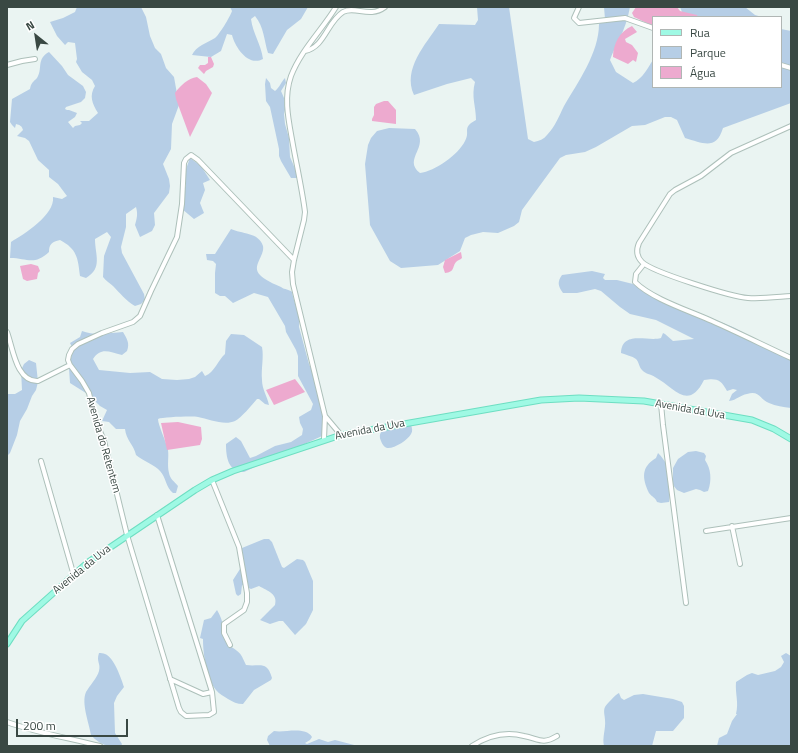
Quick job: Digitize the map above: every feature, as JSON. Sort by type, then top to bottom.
[{"type":"main road","name":"Avenida da Uva","points":[[7,644],[22,621],[87,563],[157,515],[212,480],[233,471],[341,435],[541,400],[610,399],[661,404],[752,420],[774,429],[791,439]]},
{"type":"street","points":[[324,440],[325,416],[296,300],[292,272],[305,212],[288,120],[286,98],[292,76],[304,51],[336,7]]},
{"type":"street","points":[[304,51],[316,47],[336,19],[344,12],[352,11],[373,13],[385,7]]},
{"type":"street","points":[[579,7],[574,18],[579,22],[625,18],[652,28]]},
{"type":"street","points":[[7,65],[35,59]]},
{"type":"street","points":[[791,126],[731,153],[701,176],[670,194],[639,243],[637,249],[639,259],[644,264],[662,272],[739,297],[762,298],[791,296]]},
{"type":"street","points":[[7,332],[19,368],[28,380],[38,381],[70,365],[69,355],[72,349],[78,344],[102,333],[133,322],[140,316],[177,237],[182,204],[183,170],[186,158],[188,156],[198,160],[294,260]]},
{"type":"street","points":[[644,264],[636,274],[635,282],[641,288],[791,358]]},
{"type":"street","name":"Avenida do Retentem","points":[[70,365],[82,380],[89,393],[95,419],[109,456],[127,536],[181,712],[186,716],[213,714],[212,692]]},
{"type":"street","points":[[661,404],[686,603]]},
{"type":"street","points":[[325,416],[341,435]]},
{"type":"street","points":[[40,461],[74,576]]},
{"type":"street","points":[[212,480],[239,547],[247,593],[247,602],[244,610],[224,624],[224,633],[230,645]]},
{"type":"street","points":[[157,515],[212,692],[207,694],[199,693],[170,679]]},
{"type":"street","points":[[706,531],[791,518]]},
{"type":"street","points":[[732,526],[740,564]]},
{"type":"street","points":[[7,722],[43,734],[100,746]]},
{"type":"street","points":[[472,746],[487,738],[502,734],[523,735],[544,742],[557,736]]},
{"type":"green space","points":[[77,7],[141,7],[146,17],[150,36],[155,48],[161,54],[166,68],[174,77],[179,105],[172,124],[171,149],[163,164],[169,179],[169,193],[154,213],[155,225],[152,231],[140,237],[135,225],[137,216],[136,207],[126,214],[126,227],[121,247],[122,253],[144,294],[145,300],[141,304],[135,306],[103,277],[104,256],[111,237],[107,232],[95,239],[97,261],[95,270],[86,278],[80,276],[76,255],[66,243],[60,240],[52,244],[49,252],[39,259],[30,260],[10,258],[11,242],[31,229],[44,217],[52,204],[53,197],[62,199],[67,196],[58,184],[49,177],[49,170],[38,160],[29,141],[25,138],[17,136],[23,130],[21,126],[16,124],[15,128],[10,122],[12,99],[30,89],[39,75],[42,58],[49,52],[68,75],[83,86],[86,92],[85,98],[81,102],[66,107],[65,109],[77,113],[75,117],[68,122],[73,128],[82,123],[80,121],[89,121],[98,113],[92,100],[92,93],[95,86],[92,80],[82,72],[76,62],[75,43],[68,42],[65,45],[57,36],[50,22],[75,12]]},
{"type":"green space","points":[[230,7],[308,7],[301,19],[287,30],[273,54],[268,53],[262,29],[258,20],[255,16],[251,19],[263,59],[257,61],[247,58],[239,50],[232,35],[227,34],[221,51],[211,57],[192,55],[199,47],[217,36],[231,14],[232,11]]},
{"type":"green space","points":[[477,7],[509,7],[528,139],[534,142],[544,138],[550,132],[587,67],[596,46],[599,24],[605,19],[604,7],[630,7],[621,36],[610,60],[616,72],[633,83],[642,76],[652,62],[652,88],[782,88],[782,29],[791,31],[791,103],[723,128],[717,140],[708,144],[685,138],[677,120],[671,117],[665,117],[645,125],[632,126],[585,152],[566,155],[560,158],[522,210],[519,222],[514,226],[498,233],[483,232],[465,238],[460,251],[438,265],[401,268],[390,261],[370,225],[365,164],[368,145],[371,138],[377,131],[389,128],[415,129],[419,135],[420,142],[414,163],[415,168],[420,173],[439,166],[457,152],[467,138],[469,125],[476,120],[474,97],[475,82],[471,78],[414,95],[411,85],[411,76],[417,57],[439,24],[475,25],[478,20]]},
{"type":"green space","points":[[680,7],[745,7],[758,16],[692,16],[682,12]]},
{"type":"green space","points":[[266,78],[270,83],[271,88],[275,91],[285,78],[286,83],[281,91],[284,98],[285,124],[289,138],[290,157],[297,173],[297,178],[291,178],[279,156],[279,149],[270,107],[266,101]]},
{"type":"green space","points":[[190,158],[201,166],[210,180],[203,183],[205,190],[200,203],[204,213],[194,219],[182,209],[182,191],[186,186],[186,169]]},
{"type":"green space","points":[[231,229],[254,236],[261,241],[263,250],[257,268],[258,272],[267,280],[292,292],[298,314],[299,327],[309,364],[323,404],[322,436],[244,472],[231,467],[227,459],[226,444],[236,437],[241,441],[250,458],[275,446],[291,442],[302,435],[303,429],[299,417],[311,410],[313,404],[298,376],[298,356],[296,350],[286,332],[285,326],[268,297],[254,293],[233,303],[225,296],[220,296],[215,293],[216,264],[213,261],[207,260],[206,254],[215,254]]},
{"type":"green space","points":[[592,271],[605,274],[603,278],[605,280],[617,280],[633,284],[668,304],[695,311],[735,328],[791,360],[791,408],[766,402],[755,393],[729,401],[732,394],[737,390],[733,389],[727,391],[723,384],[715,379],[704,380],[698,389],[692,394],[686,396],[675,391],[662,381],[645,372],[641,369],[636,359],[621,353],[622,346],[626,342],[636,338],[661,338],[663,333],[673,341],[694,339],[656,320],[630,314],[601,291],[595,289],[577,293],[563,293],[559,284],[559,280],[562,275]]},
{"type":"green space","points":[[82,331],[97,334],[123,332],[127,339],[128,348],[122,355],[106,351],[96,355],[93,359],[99,370],[130,373],[150,372],[162,379],[177,380],[195,377],[202,371],[205,376],[208,374],[214,369],[225,354],[226,341],[231,334],[244,335],[262,347],[262,383],[269,405],[257,399],[235,421],[226,423],[198,417],[172,417],[158,419],[168,450],[168,467],[170,475],[178,486],[176,493],[173,493],[160,471],[136,455],[125,429],[116,429],[109,422],[102,421],[107,410],[100,406],[89,395],[70,383],[69,368],[73,349],[70,343],[80,337]]},
{"type":"green space","points":[[29,360],[36,363],[38,382],[36,390],[20,421],[17,435],[10,453],[7,456],[7,394],[15,394],[22,390],[21,370],[24,364]]},
{"type":"green space","points":[[411,425],[412,433],[397,446],[386,448],[381,441],[381,432],[385,429],[395,426]]},
{"type":"green space","points":[[696,451],[704,453],[706,456],[705,460],[709,467],[710,475],[708,491],[704,492],[696,489],[684,493],[677,490],[673,485],[673,468],[678,459],[688,452]]},
{"type":"green space","points":[[658,453],[669,470],[671,488],[669,502],[657,502],[649,493],[644,478],[645,469],[651,461],[656,458]]},
{"type":"green space","points":[[264,539],[269,539],[272,542],[282,567],[284,568],[297,559],[303,560],[313,581],[313,610],[306,624],[295,635],[283,621],[270,624],[260,620],[275,605],[276,601],[274,595],[269,591],[259,586],[251,589],[242,585],[241,594],[238,596],[236,594],[233,580],[240,569],[242,548]]},
{"type":"green space","points":[[217,610],[222,622],[227,644],[239,653],[246,665],[265,667],[270,672],[272,678],[254,690],[243,704],[233,702],[219,693],[213,685],[207,672],[204,658],[203,639],[200,638],[204,620],[211,618]]},
{"type":"green space","points":[[99,653],[105,654],[111,659],[117,668],[124,687],[114,703],[115,733],[122,744],[121,746],[104,745],[91,735],[84,702],[86,692],[99,671]]},
{"type":"green space","points":[[786,653],[791,656],[791,746],[717,746],[719,738],[727,734],[732,721],[737,714],[736,682],[752,673],[758,675],[775,671],[781,667],[784,662],[781,656]]},
{"type":"green space","points":[[619,693],[621,698],[624,700],[634,695],[643,694],[682,702],[684,706],[684,718],[673,731],[656,731],[652,746],[604,746],[604,709]]},
{"type":"green space","points":[[274,731],[305,732],[312,737],[305,743],[307,744],[319,739],[328,742],[335,740],[358,746],[270,746],[267,740],[268,736]]},
{"type":"water","points":[[636,7],[677,7],[680,11],[698,16],[652,16],[652,26],[634,17],[632,13]]},
{"type":"water","points":[[632,26],[637,32],[625,39],[626,42],[632,45],[638,53],[636,62],[633,60],[628,64],[613,57],[613,52],[618,38],[624,31]]},
{"type":"water","points":[[208,57],[211,57],[214,64],[213,67],[204,74],[198,68],[200,65],[205,65],[208,63]]},
{"type":"water","points":[[197,77],[206,84],[212,93],[190,137],[175,93],[184,83]]},
{"type":"water","points":[[388,101],[396,110],[396,124],[372,121],[374,107],[376,104]]},
{"type":"water","points":[[461,252],[462,258],[456,262],[450,272],[445,273],[443,267],[445,260]]},
{"type":"water","points":[[31,264],[38,266],[40,271],[37,279],[27,281],[23,279],[20,266]]},
{"type":"water","points":[[295,379],[305,392],[274,405],[266,390]]},
{"type":"water","points":[[178,422],[201,427],[202,439],[200,445],[167,450],[161,423]]}]
